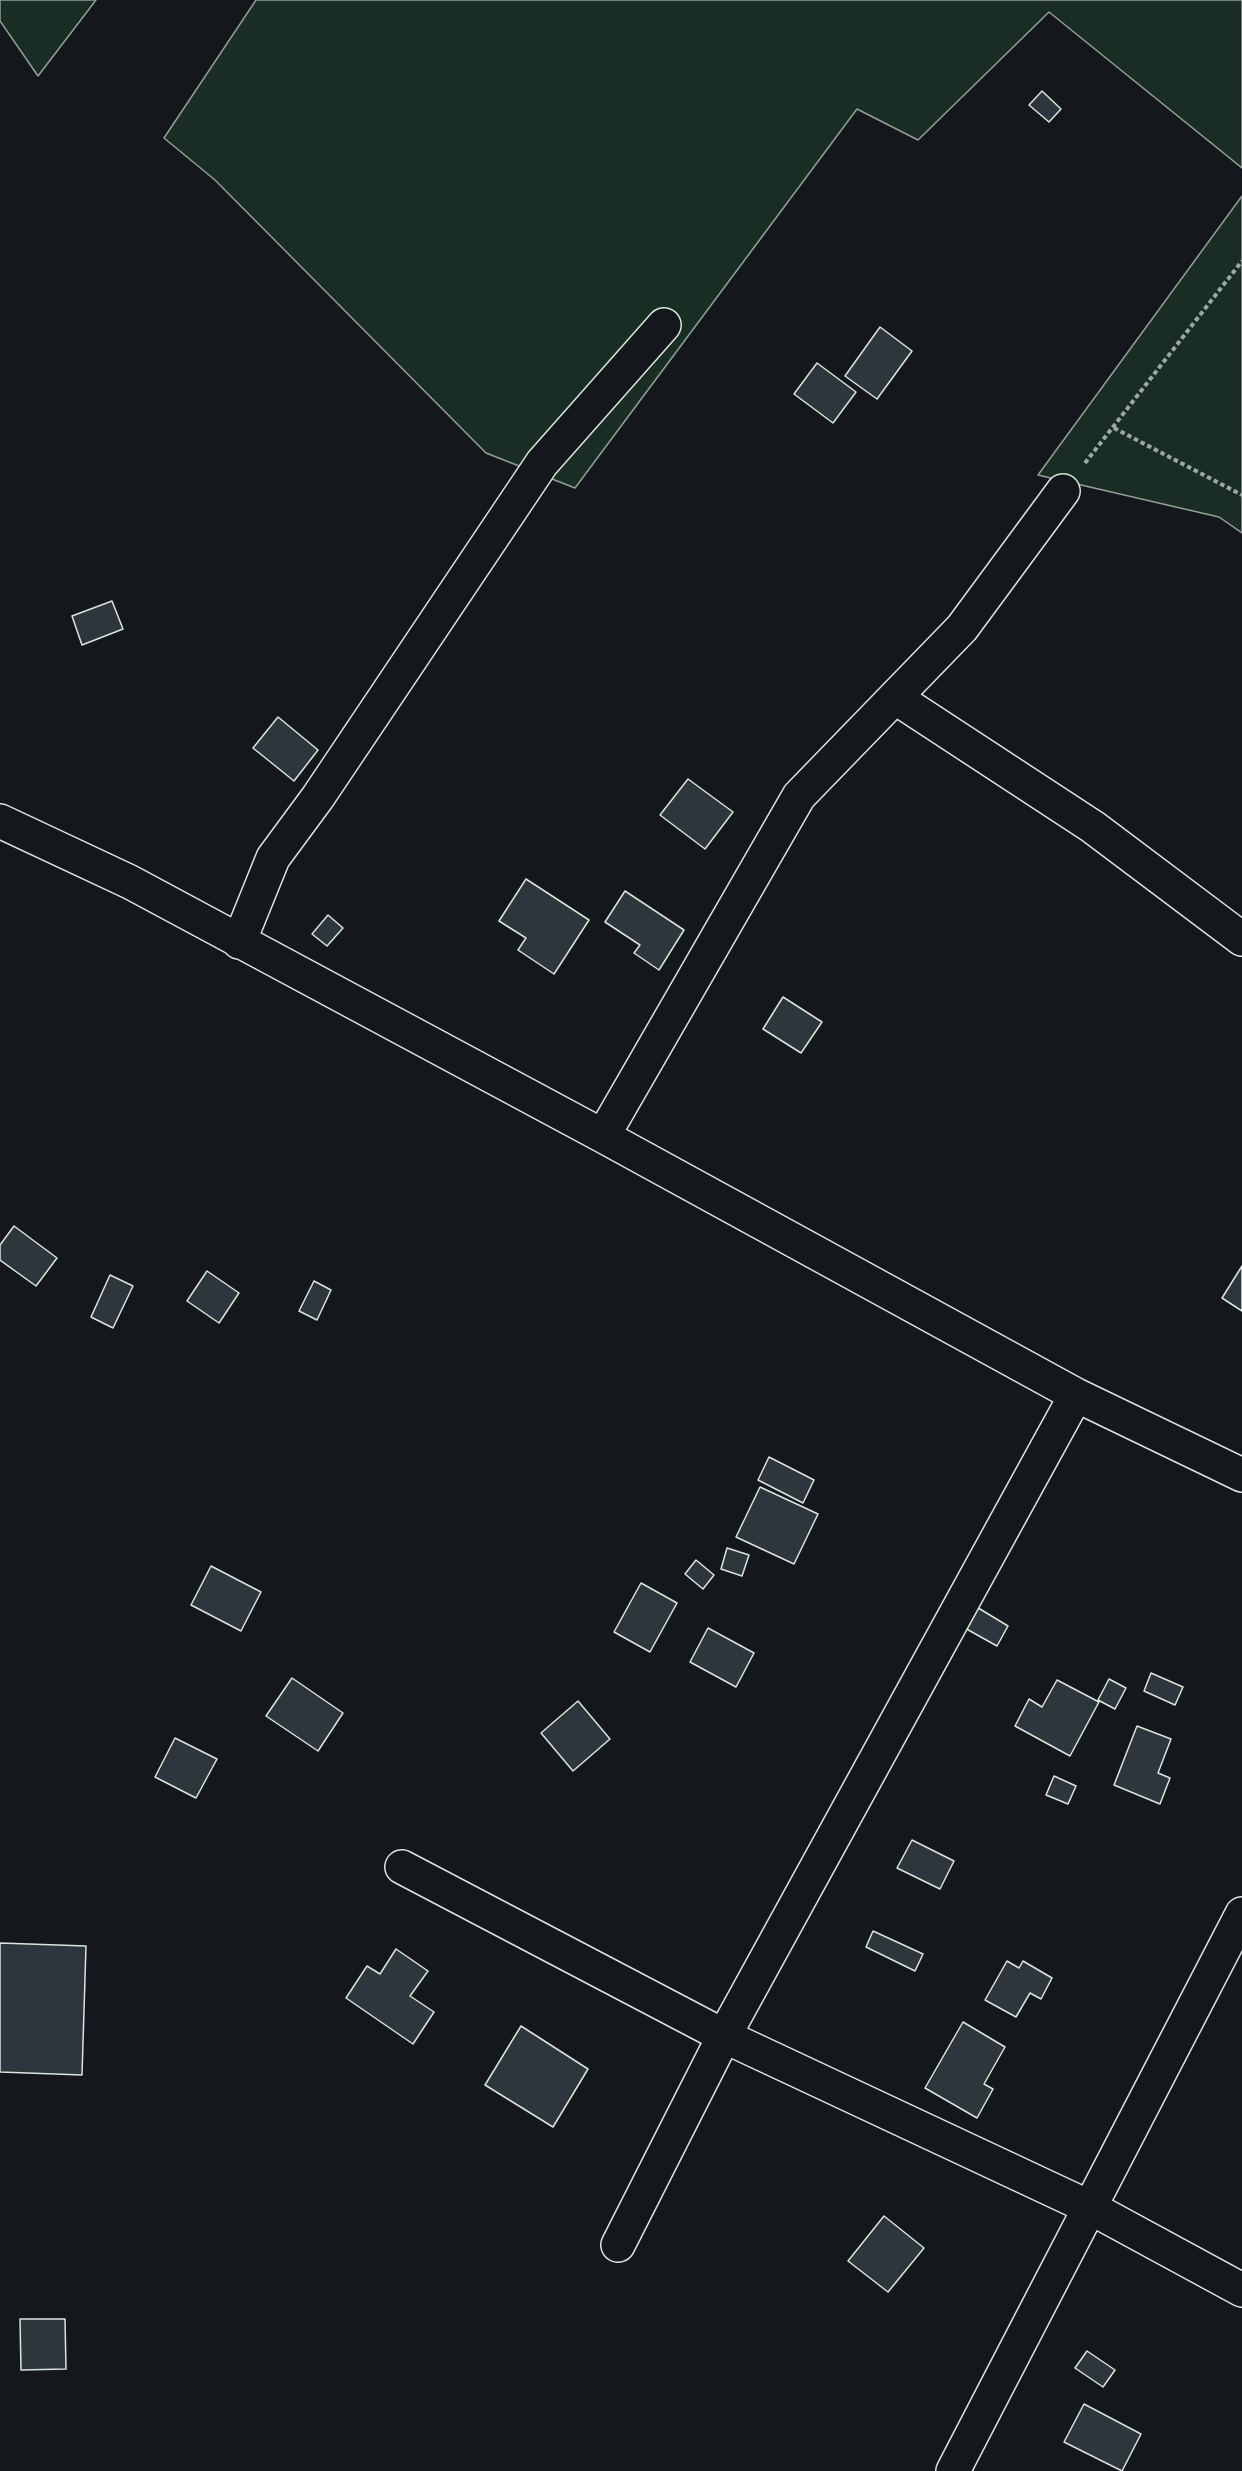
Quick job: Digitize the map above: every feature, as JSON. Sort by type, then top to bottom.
[{"type":"street","points":[[239,942],[273,858],[318,797],[543,463],[664,325]]},
{"type":"street","points":[[603,1136],[799,796],[962,628],[1062,492]]},
{"type":"street","points":[[896,698],[1093,827],[1242,939]]},
{"type":"street","points":[[0,821],[130,882],[603,1136],[1076,1395],[1242,1475]]},
{"type":"street","points":[[618,2245],[724,2036],[1076,1395]]},
{"type":"street","points":[[402,1868],[724,2036],[1091,2208],[1242,2290]]},
{"type":"street","points":[[953,2471],[1242,1914]]},
{"type":"path","points":[[1062,492],[1242,261]]},
{"type":"path","points":[[1114,428],[1242,495]]},
{"type":"green space","points":[[0,0],[96,0],[38,76],[0,21]]},
{"type":"green space","points":[[256,0],[1242,0],[1242,168],[1049,12],[918,140],[857,109],[575,488],[486,453],[215,180],[164,138]]},
{"type":"green space","points":[[1242,196],[1242,533],[1219,517],[1038,475]]},
{"type":"building","points":[[1042,91],[1061,109],[1049,122],[1029,105]]},
{"type":"building","points":[[880,327],[912,351],[877,399],[845,376]]},
{"type":"building","points":[[817,363],[856,392],[833,423],[794,394]]},
{"type":"building","points":[[112,601],[123,629],[82,645],[72,616]]},
{"type":"building","points":[[278,717],[318,750],[294,781],[253,748]]},
{"type":"building","points":[[688,779],[733,812],[705,849],[660,815]]},
{"type":"building","points":[[526,879],[589,920],[554,974],[518,950],[526,938],[499,921]]},
{"type":"building","points":[[625,891],[684,930],[659,970],[634,953],[640,945],[605,922]]},
{"type":"building","points":[[328,915],[343,928],[327,946],[312,934]]},
{"type":"building","points":[[783,997],[822,1022],[801,1053],[763,1029]]},
{"type":"building","points":[[14,1226],[57,1258],[36,1286],[0,1260],[0,1245]]},
{"type":"building","points":[[1242,1266],[1242,1311],[1222,1298]]},
{"type":"building","points":[[207,1271],[239,1293],[219,1323],[187,1301]]},
{"type":"building","points":[[110,1275],[133,1286],[113,1328],[91,1317]]},
{"type":"building","points":[[314,1281],[331,1290],[317,1320],[299,1311]]},
{"type":"building","points":[[769,1457],[814,1480],[803,1503],[758,1480]]},
{"type":"building","points":[[760,1487],[818,1514],[794,1564],[736,1537]]},
{"type":"building","points":[[727,1548],[749,1555],[742,1576],[721,1569]]},
{"type":"building","points":[[696,1560],[714,1575],[703,1589],[685,1574]]},
{"type":"building","points":[[211,1566],[261,1592],[241,1631],[191,1605]]},
{"type":"building","points":[[641,1583],[677,1603],[650,1652],[614,1632]]},
{"type":"building","points":[[975,1606],[1008,1626],[997,1646],[963,1627]]},
{"type":"building","points":[[708,1628],[754,1653],[736,1687],[690,1662]]},
{"type":"building","points":[[1151,1673],[1183,1687],[1175,1705],[1144,1691]]},
{"type":"building","points":[[292,1678],[343,1713],[318,1751],[266,1716]]},
{"type":"building","points":[[1109,1679],[1126,1688],[1115,1709],[1098,1700]]},
{"type":"building","points":[[1057,1680],[1099,1702],[1070,1756],[1015,1726],[1029,1699],[1042,1707]]},
{"type":"building","points":[[578,1701],[610,1739],[573,1771],[541,1733]]},
{"type":"building","points":[[1137,1726],[1171,1739],[1158,1773],[1170,1778],[1160,1804],[1114,1785]]},
{"type":"building","points":[[175,1738],[217,1759],[196,1798],[155,1777]]},
{"type":"building","points":[[1054,1776],[1076,1786],[1068,1804],[1046,1795]]},
{"type":"building","points":[[912,1840],[954,1861],[940,1889],[897,1868]]},
{"type":"building","points":[[873,1931],[923,1954],[915,1971],[866,1947]]},
{"type":"building","points":[[0,1943],[86,1946],[82,2075],[0,2072]]},
{"type":"building","points":[[396,1949],[428,1971],[410,1996],[434,2012],[413,2044],[346,1998],[367,1966],[380,1974]]},
{"type":"building","points":[[1007,1961],[1019,1968],[1023,1961],[1052,1978],[1041,1999],[1030,1993],[1016,2017],[985,2000]]},
{"type":"building","points":[[963,2022],[1005,2047],[984,2084],[993,2089],[977,2118],[925,2088]]},
{"type":"building","points":[[521,2026],[588,2069],[553,2127],[485,2085]]},
{"type":"building","points":[[884,2216],[924,2248],[888,2292],[848,2261]]},
{"type":"building","points":[[20,2319],[65,2319],[66,2369],[21,2370]]},
{"type":"building","points":[[1087,2351],[1115,2370],[1103,2387],[1075,2368]]},
{"type":"building","points":[[1084,2404],[1141,2434],[1122,2471],[1064,2442]]}]
